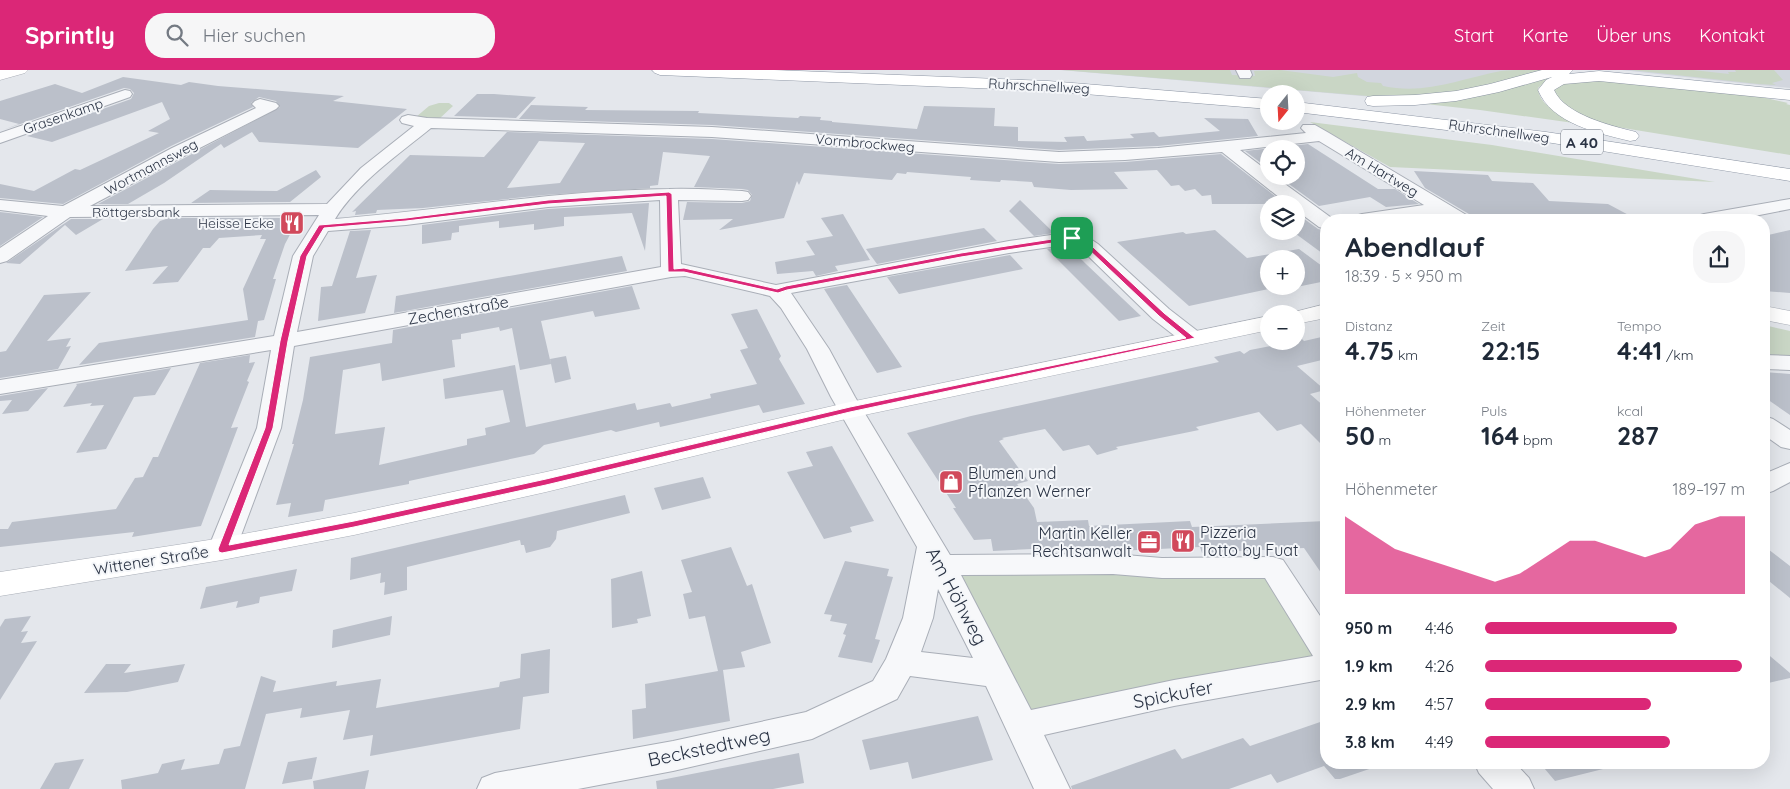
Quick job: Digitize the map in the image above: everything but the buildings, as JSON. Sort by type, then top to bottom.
[{"type":"main road","points":[[0,75],[20,70]]},
{"type":"main road","name":"Ruhrschnellweg","points":[[660,70],[1019,85],[1260,103]]},
{"type":"main road","name":"Ruhrschnellweg","points":[[926,70],[1086,78],[1260,93]]},
{"type":"main road","points":[[1337,100],[1390,101],[1452,97],[1485,91],[1539,74],[1565,70]]},
{"type":"main road","points":[[1610,70],[1790,89]]},
{"type":"main road","points":[[1658,142],[1621,134],[1577,117],[1553,103],[1546,90],[1552,83],[1561,79],[1599,76],[1790,94]]},
{"type":"main road","points":[[1733,89],[1790,101]]},
{"type":"main road","name":"Ruhrschnellweg","points":[[1305,97],[1513,122],[1790,163]]},
{"type":"main road","name":"Ruhrschnellweg","points":[[1305,108],[1554,138],[1790,175]]},
{"type":"main road","points":[[1373,116],[1413,126],[1592,153],[1790,187]]},
{"type":"main road","points":[[1305,315],[1320,312]]},
{"type":"main road","points":[[1770,314],[1790,318]]},
{"type":"main road","name":"Wittener Straße","points":[[0,584],[222,549],[354,524],[527,486],[850,410],[1260,325]]},
{"type":"street","name":"Grasenkamp","points":[[0,138],[125,94]]},
{"type":"street","name":"Wortmannsweg","points":[[0,258],[66,212],[178,152],[271,106],[260,104]]},
{"type":"street","name":"Vormbrockweg","points":[[327,218],[368,172],[417,122],[712,132],[1059,157],[1102,157],[1323,136]]},
{"type":"street","name":"Am Hartweg","points":[[1305,126],[1452,214]]},
{"type":"street","points":[[1225,146],[1320,219]]},
{"type":"street","name":"Röttgersbank","points":[[0,205],[66,212],[406,220],[548,202],[669,194],[742,196]]},
{"type":"street","points":[[669,194],[671,271]]},
{"type":"street","points":[[1736,214],[1790,204]]},
{"type":"street","points":[[1402,214],[1442,208]]},
{"type":"street","points":[[222,549],[269,428],[284,341],[303,256],[327,218]]},
{"type":"street","points":[[850,410],[818,349],[789,304],[778,291],[980,252],[1072,238],[1091,248],[1172,324],[1192,338]]},
{"type":"street","name":"Zechenstraße","points":[[0,387],[284,341],[671,271],[684,270],[778,291]]},
{"type":"street","points":[[1770,362],[1790,363]]},
{"type":"street","name":"Am Höhweg","points":[[850,410],[936,556],[997,674],[1052,789]]},
{"type":"street","points":[[1770,428],[1790,441]]},
{"type":"street","points":[[1770,482],[1790,470]]},
{"type":"street","points":[[936,556],[1162,568],[1273,567],[1320,641]]},
{"type":"street","name":"Beckstedtweg","points":[[495,789],[673,756],[812,725],[884,690],[901,662],[918,618],[936,556]]},
{"type":"street","points":[[901,662],[997,674]]},
{"type":"street","name":"Spickufer","points":[[1021,726],[1174,693],[1320,667]]},
{"type":"street","points":[[1497,769],[1516,789]]},
{"type":"shaded area","points":[[1060,70],[1557,70],[1373,97],[1305,91],[1305,85],[1260,85],[1260,87]]},
{"type":"shaded area","points":[[1621,70],[1790,70],[1790,88],[1750,84]]},
{"type":"green space","points":[[1062,70],[1230,70],[1232,75],[1255,76],[1254,71],[1280,70],[1333,77],[1357,73],[1358,77],[1367,82],[1381,83],[1383,86],[1413,89],[1442,85],[1501,71],[1548,70],[1484,88],[1408,97],[1305,91],[1305,85],[1260,85],[1260,87]]},
{"type":"green space","points":[[1631,70],[1693,70],[1729,74],[1728,72],[1736,72],[1735,70],[1774,70],[1783,80],[1772,83],[1776,85],[1758,84]]},
{"type":"green space","points":[[1560,75],[1549,79],[1538,88],[1540,96],[1552,109],[1595,126],[1398,101]]},
{"type":"green space","points":[[1587,79],[1757,96],[1788,103],[1786,104],[1790,105],[1790,155],[1617,127],[1592,120],[1559,104],[1553,91],[1561,84]]},
{"type":"green space","points":[[449,103],[453,106],[438,120],[416,117],[429,106]]},
{"type":"green space","points":[[1310,122],[1492,145],[1715,182],[1390,167]]},
{"type":"green space","points":[[1770,326],[1790,331],[1790,356],[1770,355]]},
{"type":"green space","points":[[940,565],[1273,567],[1320,641],[1320,667],[1021,726]]},
{"type":"place","name":"Heisse Ecke","points":[[292,223]]},
{"type":"place","name":"Blumen und Pflanzen Werner","points":[[951,482]]},
{"type":"place","name":"Pizzeria Totto by Fuat","points":[[1183,541]]},
{"type":"place","name":"Martin Keller Rechtsanwalt","points":[[1149,542]]},
{"type":"route","points":[[669,194],[671,271],[684,270],[778,291],[961,255],[1072,238],[1091,248],[1178,329],[1192,338],[850,410],[546,482],[354,524],[222,549],[269,428],[284,341],[303,256],[322,226],[406,220],[548,202],[669,194]]}]
